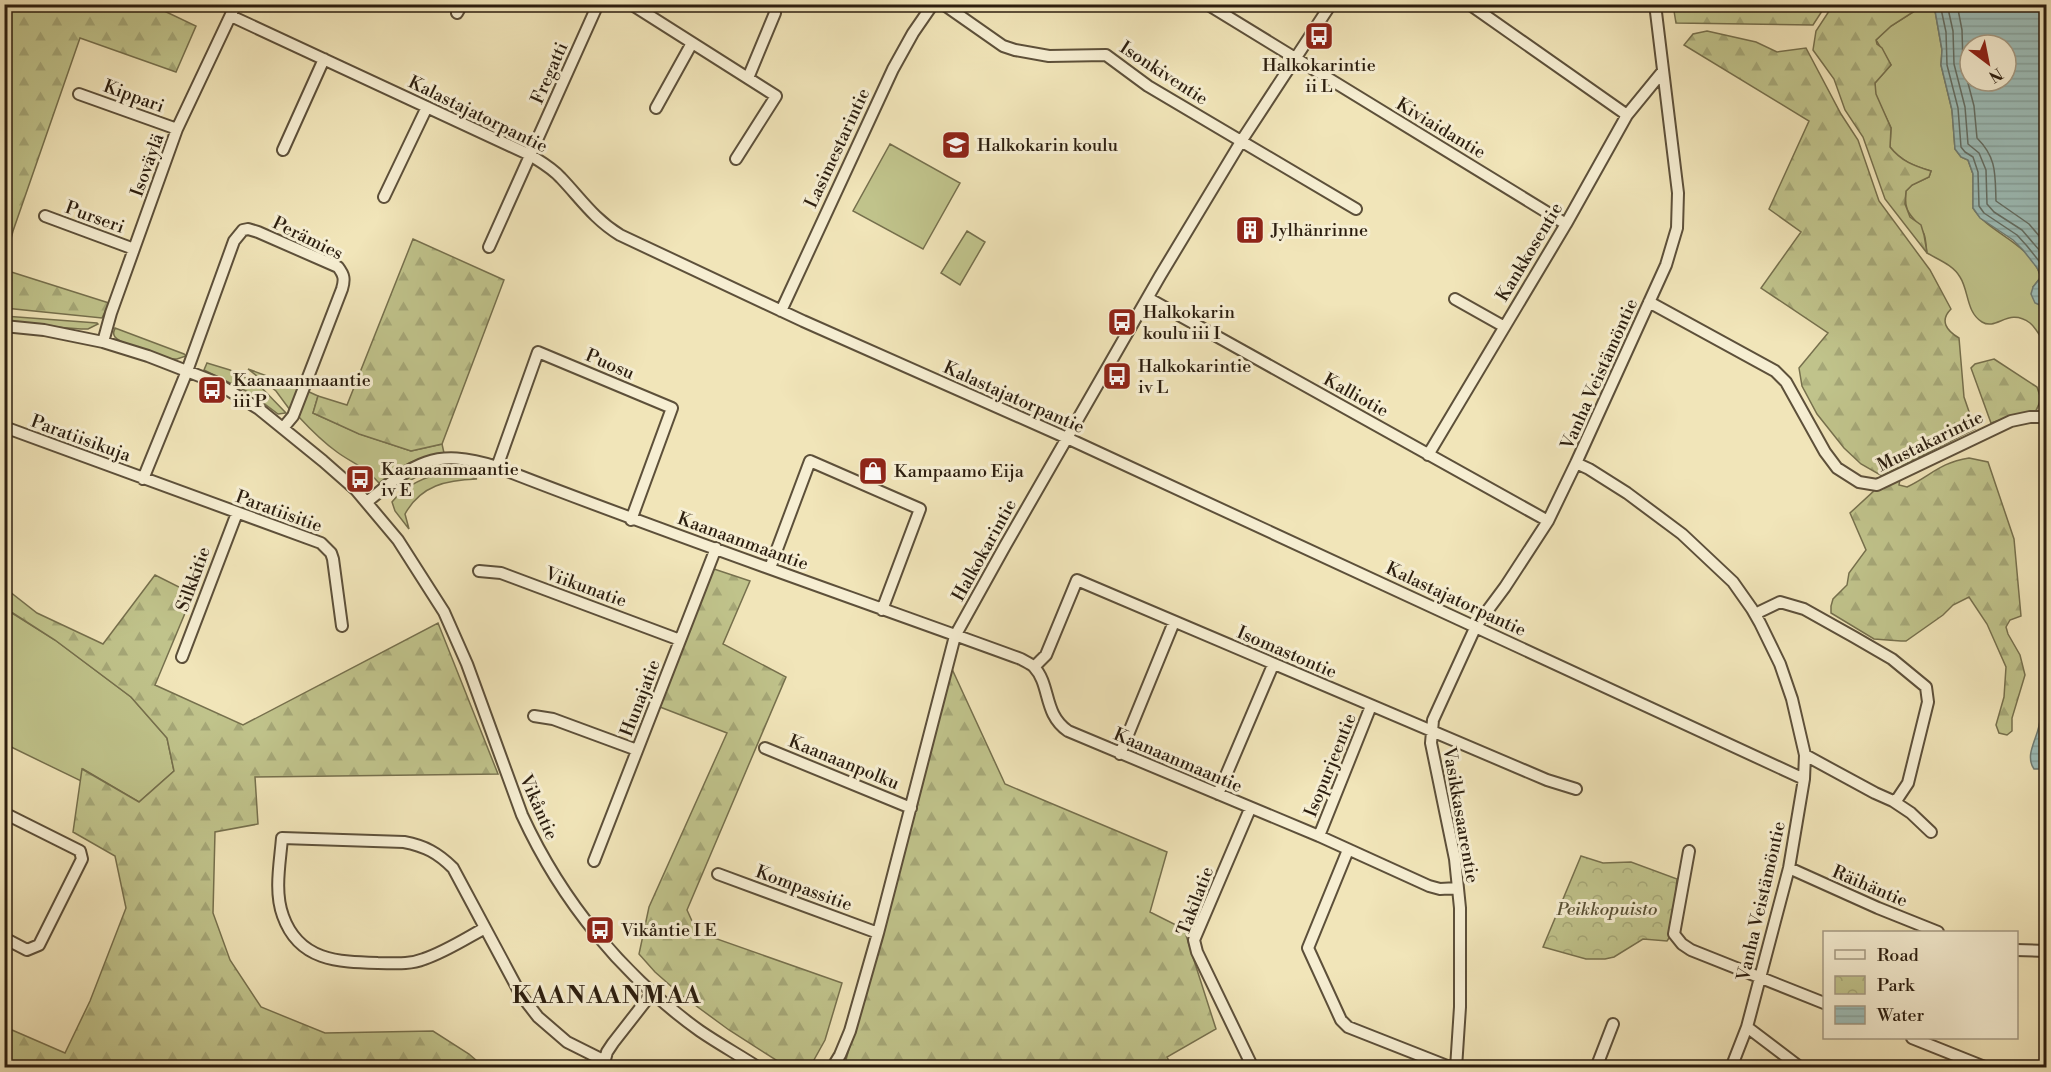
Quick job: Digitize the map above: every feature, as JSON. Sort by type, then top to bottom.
[{"type":"street","name":"Isoväylä","points":[[103,342],[177,129],[236,4]]},
{"type":"street","name":"Fregatti","points":[[489,247],[598,4]]},
{"type":"street","points":[[631,4],[650,9],[692,43],[776,96],[736,159]]},
{"type":"street","name":"Lasimestarintie","points":[[781,311],[893,69],[913,33],[933,4]]},
{"type":"street","name":"Isonkiventie","points":[[943,4],[1004,46],[1016,50],[1049,56],[1106,55],[1148,86],[1356,209]]},
{"type":"street","name":"Kiviaidantie","points":[[1207,4],[1566,224]]},
{"type":"street","name":"Halkokarintie","points":[[832,1068],[850,1030],[878,933],[956,636],[1148,298],[1242,140],[1331,4]]},
{"type":"street","points":[[1469,4],[1628,115]]},
{"type":"street","name":"Vanha Veistämöntie","points":[[1655,4],[1678,193],[1677,228],[1666,265],[1576,463],[1627,493],[1682,534],[1733,582],[1755,614],[1780,664],[1792,699],[1805,755],[1804,779],[1789,868],[1747,1027],[1731,1068]]},
{"type":"street","points":[[748,78],[775,13]]},
{"type":"street","name":"Kalastajatorpantie","points":[[231,16],[530,155],[561,177],[603,224],[620,235],[781,311],[1067,438],[1804,779]]},
{"type":"street","points":[[656,108],[692,43]]},
{"type":"street","points":[[283,150],[324,59]]},
{"type":"street","name":"Kankkosentie","points":[[1428,454],[1566,224],[1628,115],[1663,71]]},
{"type":"street","name":"Kippari","points":[[79,94],[177,129]]},
{"type":"street","points":[[384,197],[427,107]]},
{"type":"street","name":"Purseri","points":[[45,216],[134,249]]},
{"type":"street","name":"Perämies","points":[[187,371],[234,241],[243,230],[258,232],[338,267],[344,274],[342,289],[292,416],[283,428]]},
{"type":"street","name":"Kalliotie","points":[[1148,298],[1548,521]]},
{"type":"street","points":[[1455,299],[1503,326]]},
{"type":"street","name":"Mustakarintie","points":[[1649,302],[1775,371],[1786,382],[1825,452],[1837,468],[1859,482],[1877,485],[2011,421],[2030,417],[2046,417]]},
{"type":"street","points":[[4,326],[44,330],[103,342],[187,371],[237,394],[323,461],[367,502]]},
{"type":"street","name":"Puosu","points":[[496,467],[538,352],[672,408],[631,520]]},
{"type":"street","points":[[143,479],[187,371]]},
{"type":"street","name":"Paratiisikuja","points":[[8,428],[143,479]]},
{"type":"street","name":"Kaanaanmaantie","points":[[367,502],[404,472],[424,463],[459,458],[496,467],[631,520],[716,548],[1022,659],[1034,667],[1052,713],[1059,724],[1068,731],[1319,836],[1429,886],[1440,889],[1458,888]]},
{"type":"street","points":[[770,568],[810,461],[920,509],[882,610]]},
{"type":"street","name":"Vasikkasaarentie","points":[[1454,1068],[1461,951],[1458,888],[1455,859],[1431,743],[1435,714],[1476,626],[1505,587],[1548,521],[1576,463]]},
{"type":"street","name":"Paratiisitie","points":[[143,479],[321,543],[331,553],[342,627]]},
{"type":"street","name":"Vikåntie","points":[[367,502],[414,563],[447,620],[467,664],[508,778],[533,839],[558,882],[595,934],[652,993],[702,1032],[759,1068]]},
{"type":"street","name":"Silkkitie","points":[[182,657],[237,513]]},
{"type":"street","name":"Hunajatie","points":[[594,861],[716,548]]},
{"type":"street","name":"Viikunatie","points":[[479,571],[501,573],[680,640]]},
{"type":"street","name":"Isomastontie","points":[[1034,667],[1046,655],[1077,580],[1547,780],[1576,789]]},
{"type":"street","points":[[1755,614],[1780,602],[1804,609],[1892,659],[1926,687],[1929,702],[1908,783],[1898,798],[1893,801]]},
{"type":"street","points":[[1120,754],[1174,622]]},
{"type":"street","points":[[1218,794],[1273,665]]},
{"type":"street","name":"Isopurjeentie","points":[[1319,836],[1371,706]]},
{"type":"street","points":[[534,716],[553,719],[637,750]]},
{"type":"street","name":"Kaanaanpolku","points":[[765,748],[911,808]]},
{"type":"street","points":[[1805,755],[1893,801],[1911,813],[1931,832]]},
{"type":"street","name":"Takilatie","points":[[1250,809],[1194,940],[1197,952],[1253,1068]]},
{"type":"street","points":[[4,813],[80,851],[82,859],[39,945],[27,950],[4,938]]},
{"type":"street","points":[[485,928],[438,954],[412,963],[340,962],[319,956],[297,940],[283,917],[279,903],[282,838],[404,842],[423,846],[436,853],[453,868],[521,995],[538,1017],[567,1042],[604,1064],[613,1043],[652,993]]},
{"type":"street","points":[[1348,850],[1308,948],[1341,1020],[1348,1027],[1454,1068]]},
{"type":"street","points":[[1689,851],[1674,934],[1682,944],[1691,950],[1823,1002]]},
{"type":"street","name":"Räihäntie","points":[[1789,868],[1933,931]]},
{"type":"street","name":"Kompassitie","points":[[718,874],[878,933]]},
{"type":"street","points":[[2018,950],[2046,951]]},
{"type":"street","points":[[1596,1068],[1613,1024]]},
{"type":"street","points":[[1747,1027],[1801,1068]]},
{"type":"street","points":[[1914,1039],[1986,1068]]},
{"type":"green space","points":[[5,4],[159,5],[158,8],[196,26],[176,72],[80,38],[13,231],[5,262]]},
{"type":"green space","points":[[1673,4],[1826,5],[1813,25],[1676,23]]},
{"type":"green space","points":[[1833,5],[1924,5],[1891,26],[1876,40],[1891,65],[1875,83],[1876,94],[1891,128],[1890,147],[1908,162],[1931,171],[1929,177],[1912,185],[1906,191],[1905,204],[1910,217],[1921,225],[1927,253],[1885,199],[1863,137],[1845,110],[1834,79],[1813,50],[1816,31]]},
{"type":"green space","points":[[1924,5],[1934,5],[1942,50],[1941,65],[1952,110],[1955,149],[1961,157],[1968,160],[1973,174],[1973,208],[1989,225],[2019,246],[2035,265],[2041,277],[2033,287],[2040,306],[2046,308],[2046,345],[2032,325],[2022,319],[2015,317],[1987,324],[1977,318],[1970,307],[1960,277],[1950,266],[1927,253],[1924,234],[1906,206],[1906,191],[1912,185],[1929,177],[1931,171],[1908,162],[1890,147],[1891,128],[1875,94],[1875,83],[1891,65],[1876,40],[1891,26]]},
{"type":"green space","points":[[1707,31],[1756,42],[1777,52],[1806,48],[1841,114],[1858,140],[1879,201],[1930,270],[1951,309],[1947,313],[1945,322],[1948,329],[1959,338],[1964,397],[1975,429],[1882,476],[1861,464],[1844,448],[1817,414],[1802,386],[1799,368],[1828,333],[1761,288],[1801,232],[1769,209],[1809,121],[1684,45],[1693,34]]},
{"type":"green space","points":[[890,144],[960,183],[923,249],[853,211]]},
{"type":"green space","points":[[967,231],[985,242],[960,285],[941,273]]},
{"type":"green space","points":[[413,239],[504,280],[442,444],[411,451],[359,434],[313,413],[318,396],[347,405]]},
{"type":"green space","points":[[5,270],[109,303],[102,318],[5,308]]},
{"type":"green space","points":[[4,316],[98,324],[88,329],[81,329],[5,323]]},
{"type":"green space","points":[[115,328],[186,356],[171,359],[133,347],[115,337],[113,333]]},
{"type":"green space","points":[[1994,359],[2037,387],[2041,399],[2036,411],[1991,423],[1971,368],[1975,364]]},
{"type":"green space","points":[[207,363],[230,370],[258,384],[286,413],[278,414],[250,393],[204,370]]},
{"type":"green space","points":[[248,369],[300,388],[290,410],[276,391]]},
{"type":"green space","points":[[307,391],[318,396],[313,413],[360,434],[411,451],[442,444],[444,453],[409,463],[379,483],[327,444],[298,416]]},
{"type":"green space","points":[[1969,458],[1988,462],[2014,539],[2021,616],[2010,620],[2006,627],[2020,655],[2025,675],[2012,718],[2012,731],[2007,735],[1999,733],[1996,725],[2004,697],[2006,667],[1987,624],[1969,597],[1953,605],[1943,615],[1906,641],[1874,639],[1831,613],[1833,599],[1847,585],[1849,573],[1866,550],[1850,513],[1875,490],[1900,479],[1899,485],[1907,487],[1943,466]]},
{"type":"green space","points":[[452,463],[469,464],[493,471],[492,475],[469,468],[448,467],[427,472],[408,482],[391,495],[388,490],[422,468]]},
{"type":"green space","points":[[438,474],[457,474],[477,479],[445,483],[427,490],[411,504],[405,514],[409,529],[395,511],[392,502],[413,484]]},
{"type":"green space","points":[[711,568],[750,581],[723,644],[786,677],[687,910],[697,932],[842,983],[825,1040],[810,1067],[787,1067],[729,1030],[680,994],[639,954],[649,907],[727,733],[660,707]]},
{"type":"green space","points":[[155,575],[193,594],[155,685],[243,725],[438,623],[498,774],[255,777],[258,824],[215,832],[213,913],[230,960],[261,1007],[325,1033],[433,1031],[469,1054],[484,1067],[5,1067],[5,1027],[65,1053],[90,1001],[126,908],[115,856],[73,832],[82,769],[139,802],[174,771],[167,738],[131,697],[55,640],[5,608],[5,588],[37,613],[103,644]]},
{"type":"green space","points":[[4,608],[55,640],[131,697],[167,738],[174,771],[139,802],[83,769],[81,781],[5,744]]},
{"type":"green space","points":[[952,669],[1005,784],[1167,852],[1150,912],[1184,929],[1216,1029],[1167,1057],[1172,1067],[841,1068],[846,1060]]},
{"type":"green space","name":"Peikkopuisto","points":[[1581,856],[1603,863],[1631,862],[1677,879],[1672,934],[1667,941],[1643,939],[1614,957],[1605,959],[1586,959],[1543,947]]},
{"type":"water","points":[[1934,5],[2046,5],[2046,308],[2035,303],[2031,294],[2033,287],[2041,277],[2038,269],[2013,240],[1980,218],[1973,208],[1973,174],[1968,160],[1961,157],[1955,149],[1952,110],[1941,65],[1942,50]]},
{"type":"water","points":[[2046,716],[2046,773],[2041,769],[2034,769],[2030,757],[2040,717]]},
{"type":"place","name":"Halkokarintie ii L","points":[[1319,36]]},
{"type":"place","name":"Halkokarin koulu","points":[[956,145]]},
{"type":"place","name":"Jylhänrinne","points":[[1250,230]]},
{"type":"place","name":"Halkokarin koulu iii I","points":[[1122,322]]},
{"type":"place","name":"Halkokarintie iv L","points":[[1117,376]]},
{"type":"place","name":"Kaanaanmaantie iii P","points":[[212,390]]},
{"type":"place","name":"Kampaamo Eija","points":[[873,471]]},
{"type":"place","name":"Kaanaanmaantie iv E","points":[[360,479]]},
{"type":"place","name":"Vikåntie I E","points":[[600,930]]},
{"type":"district","name":"KAANAANMAA","points":[[607,995]]}]
